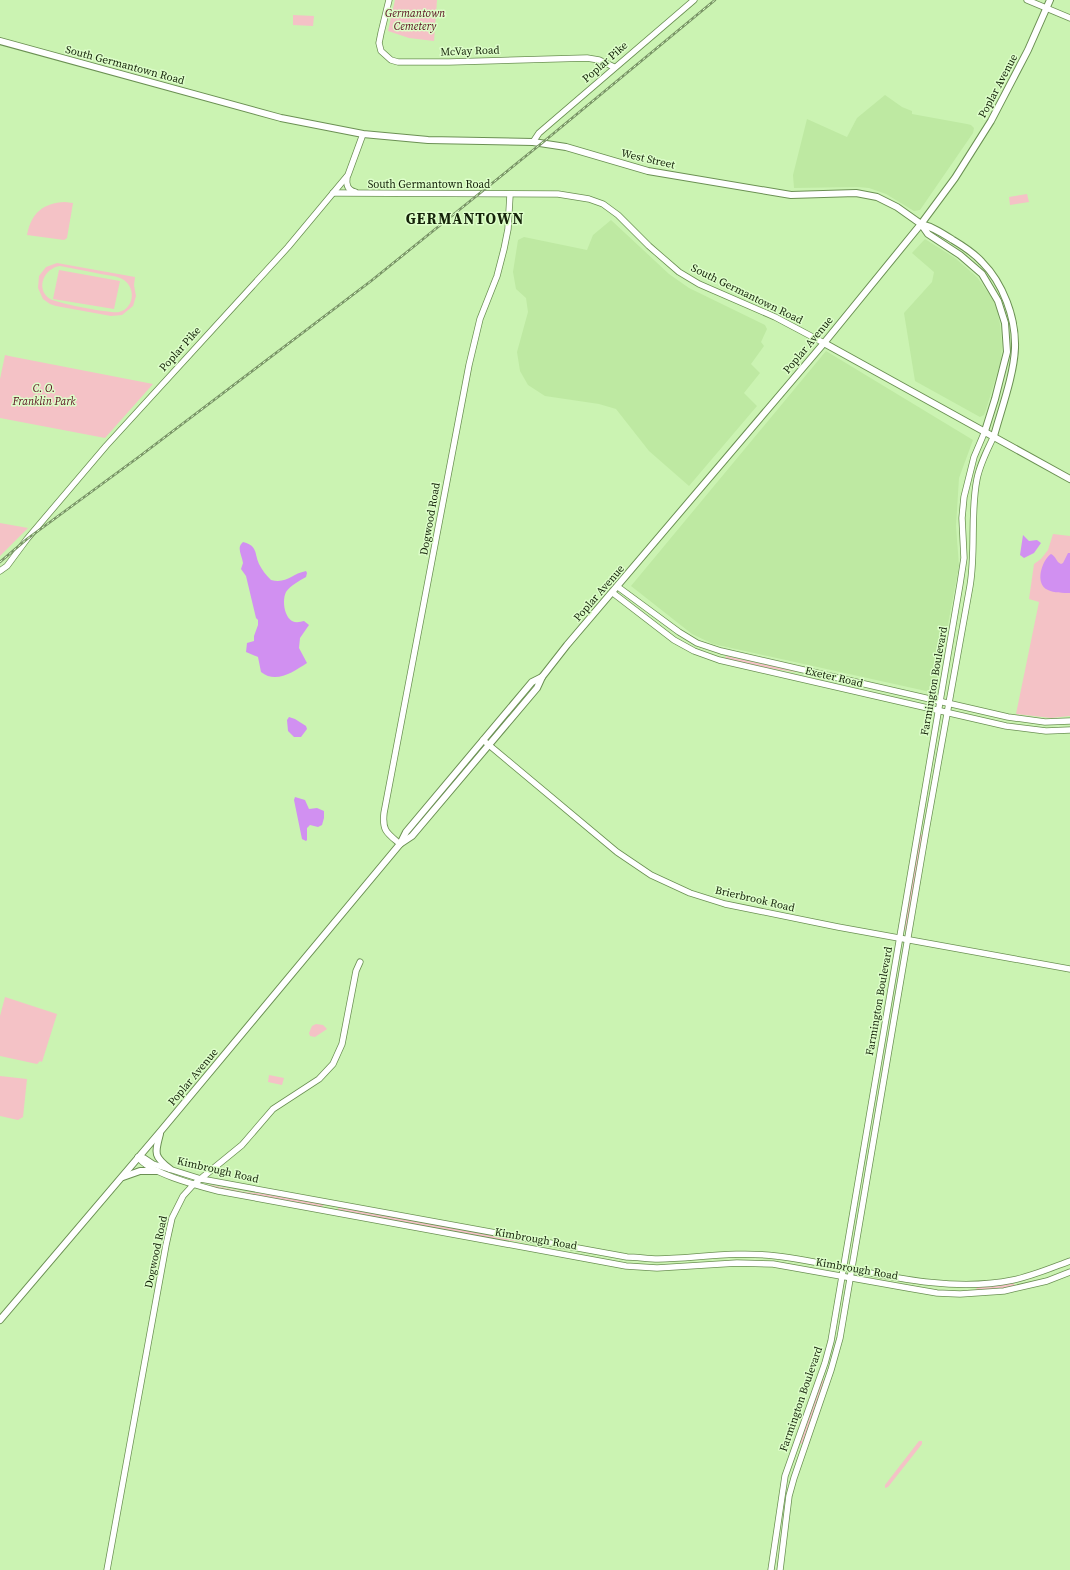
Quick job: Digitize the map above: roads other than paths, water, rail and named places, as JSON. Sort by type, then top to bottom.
[{"type":"main road","name":"Poplar Avenue","points":[[400,844],[412,836],[489,746],[537,688],[542,677],[567,645],[613,593],[824,343],[921,224],[955,178],[987,126],[1028,50],[1050,0]]},
{"type":"main road","name":"South Germantown Road","points":[[0,41],[274,116],[363,134]]},
{"type":"main road","name":"West Street","points":[[363,134],[428,140],[533,142],[566,147],[648,171],[791,195],[856,193],[870,195],[886,201],[921,224]]},
{"type":"main road","points":[[921,224],[928,234],[960,255],[982,274],[998,301],[1005,323],[1007,352],[995,400],[985,431]]},
{"type":"main road","points":[[921,224],[933,227],[967,249],[983,262],[995,278],[1006,299],[1012,322],[1015,349],[1011,374],[994,436]]},
{"type":"main road","name":"South Germantown Road","points":[[824,343],[1070,479]]},
{"type":"main road","name":"Poplar Avenue","points":[[0,1320],[160,1132],[400,844],[406,832],[483,740],[532,682],[542,677]]},
{"type":"main road","points":[[160,1132],[156,1151],[157,1158],[170,1169]]},
{"type":"main road","points":[[121,1178],[140,1171],[157,1171]]},
{"type":"street","name":"McVay Road","points":[[389,0],[380,43],[380,51],[390,60],[398,62],[449,62],[587,58],[599,60],[614,67]]},
{"type":"street","name":"Poplar Pike","points":[[533,142],[539,133],[614,67],[694,0]]},
{"type":"street","points":[[1027,0],[1070,18]]},
{"type":"street","name":"Poplar Pike","points":[[0,571],[6,566],[106,446],[288,247],[348,175],[363,134]]},
{"type":"street","points":[[348,175],[347,187],[352,192],[358,193]]},
{"type":"street","name":"South Germantown Road","points":[[333,193],[570,195],[589,199],[603,204],[618,215],[668,264],[684,275],[699,284],[775,317],[824,343]]},
{"type":"street","name":"Dogwood Road","points":[[400,844],[384,829],[384,813],[469,365],[480,319],[497,276],[504,249],[508,229],[510,195]]},
{"type":"street","name":"Farmington Boulevard","points":[[771,1570],[785,1476],[840,1338],[963,630],[969,592],[962,518],[967,483],[974,457],[985,431]]},
{"type":"street","name":"Farmington Boulevard","points":[[780,1570],[791,1490],[800,1457],[816,1412],[825,1376],[955,614],[974,552],[972,518],[976,485],[981,465],[994,436]]},
{"type":"street","name":"Exeter Road","points":[[618,586],[679,632],[697,643],[729,653],[1008,717],[1045,722],[1070,721]]},
{"type":"street","points":[[955,614],[963,594],[969,592]]},
{"type":"street","name":"Exeter Road","points":[[613,593],[674,640],[694,651],[718,660],[1006,726],[1046,731],[1070,730]]},
{"type":"street","points":[[953,629],[963,630]]},
{"type":"street","name":"Brierbrook Road","points":[[483,740],[617,852],[644,870],[677,888],[696,896],[725,904],[838,927],[1070,969]]},
{"type":"street","name":"Dogwood Road","points":[[107,1570],[172,1218],[183,1196],[193,1185],[242,1146],[274,1109],[319,1079],[333,1064],[342,1044],[356,971],[360,962]]},
{"type":"street","points":[[880,1057],[888,1059]]},
{"type":"street","name":"Kimbrough Road","points":[[138,1157],[201,1179],[627,1257],[657,1259],[737,1254],[774,1256],[941,1284],[972,1285],[1018,1279],[1070,1261]]},
{"type":"street","name":"Kimbrough Road","points":[[138,1157],[140,1162],[157,1171],[193,1185],[218,1191],[626,1266],[657,1268],[737,1263],[773,1264],[937,1293],[970,1294],[1020,1288],[1046,1281],[1070,1272]]},
{"type":"railway","points":[[0,562],[27,539],[140,456],[371,281],[542,143],[715,0]]},
{"type":"district","name":"GERMANTOWN","points":[[465,218]]},
{"type":"park label","name":"Germantown Cemetery","points":[[415,19]]},
{"type":"park label","name":"C. O. Franklin Park","points":[[44,394]]}]
